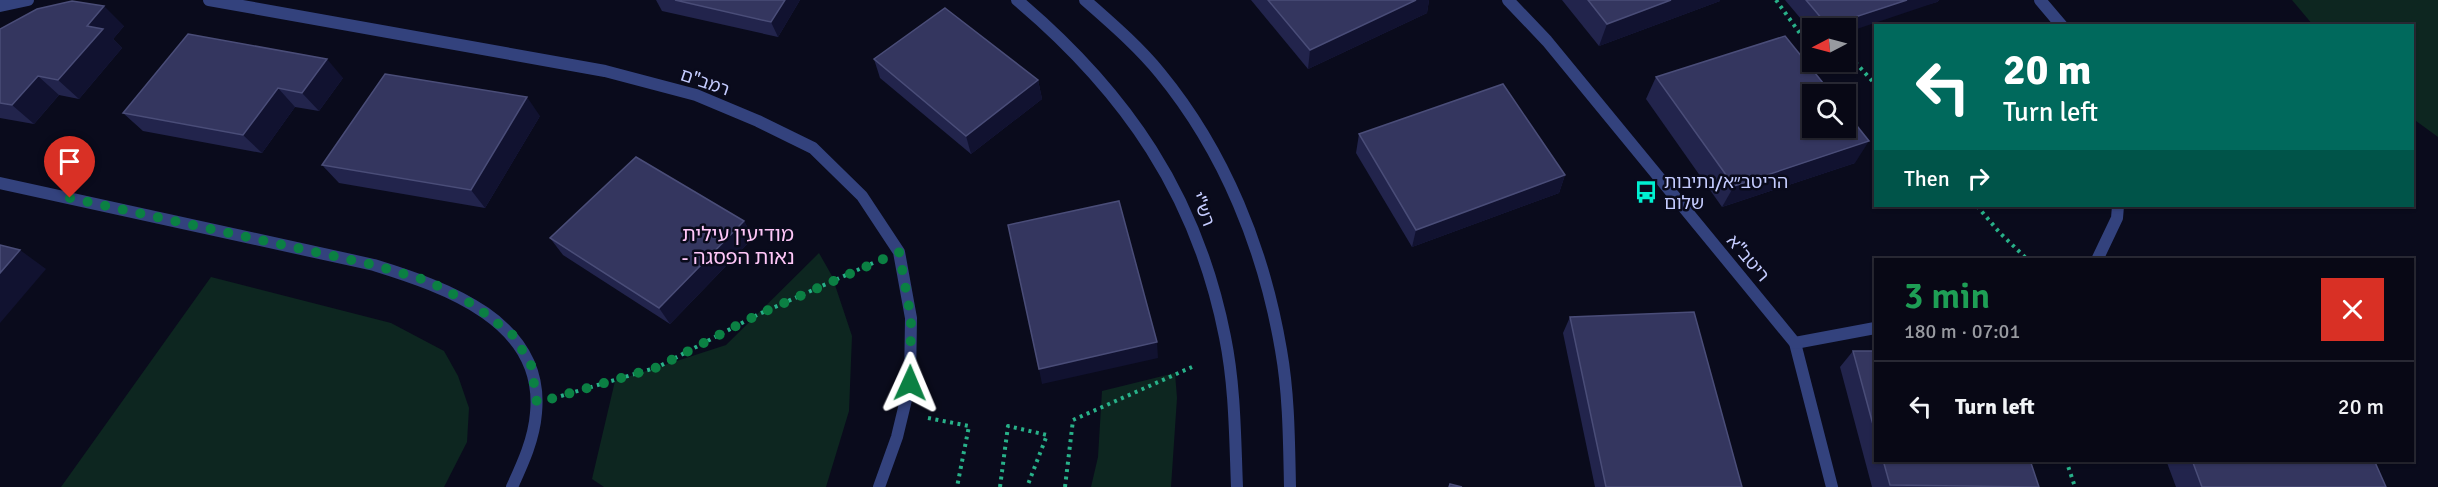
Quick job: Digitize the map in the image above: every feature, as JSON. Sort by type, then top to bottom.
[{"type":"street","name":"רמב\"ם","points":[[209,0],[605,71],[696,95],[758,121],[813,148],[862,195],[899,252],[911,318],[910,383],[897,437],[879,487]]},
{"type":"street","name":"רש\"י","points":[[1017,0],[1046,22],[1108,86],[1145,136],[1174,186],[1210,278],[1225,338],[1234,415],[1237,487]]},
{"type":"street","name":"רש\"י","points":[[1085,0],[1110,19],[1147,55],[1170,82],[1209,142],[1241,205],[1266,281],[1281,352],[1289,425],[1290,487]]},
{"type":"street","name":"ריטב\"א","points":[[1508,0],[1547,40],[1795,343],[1832,487]]},
{"type":"street","points":[[2040,0],[2060,24]]},
{"type":"street","points":[[0,6],[23,2]]},
{"type":"street","points":[[0,13],[23,2]]},
{"type":"street","points":[[0,183],[374,265],[428,281],[474,305],[514,336],[531,365],[537,403],[528,450],[512,487]]},
{"type":"street","points":[[2098,258],[2117,218],[2118,207]]},
{"type":"street","points":[[1795,343],[1874,328]]},
{"type":"path","points":[[1776,0],[1802,36]]},
{"type":"path","points":[[1856,63],[1874,83]]},
{"type":"path","points":[[1978,207],[2026,258]]},
{"type":"path","points":[[537,403],[658,367],[757,315],[899,252]]},
{"type":"path","points":[[1065,487],[1073,420],[1192,368]]},
{"type":"path","points":[[902,413],[969,426],[957,487]]},
{"type":"path","points":[[1000,487],[1008,426],[1047,435],[1028,487]]},
{"type":"path","points":[[2067,462],[2075,487]]},
{"type":"green space","points":[[2292,0],[2438,0],[2438,137],[2414,119],[2414,24],[2312,24]]},
{"type":"green space","points":[[819,253],[832,276],[852,336],[849,411],[826,487],[604,487],[592,479],[615,381],[726,345]]},
{"type":"green space","points":[[211,277],[391,323],[444,351],[458,376],[469,408],[467,442],[444,487],[61,487]]},
{"type":"green space","points":[[1175,373],[1177,398],[1171,487],[1091,487],[1098,457],[1102,391]]},
{"type":"building","points":[[675,0],[785,0],[771,22]]},
{"type":"building","points":[[1268,0],[1416,0],[1310,50]]},
{"type":"building","points":[[1588,0],[1671,0],[1607,24]]},
{"type":"building","points":[[1806,0],[1907,0],[1852,18],[1821,18]]},
{"type":"building","points":[[72,1],[104,6],[87,26],[103,29],[58,80],[38,76],[12,105],[0,103],[0,29],[37,9]]},
{"type":"building","points":[[945,8],[1038,80],[966,136],[874,59]]},
{"type":"building","points":[[188,34],[327,59],[302,93],[278,88],[243,135],[123,113]]},
{"type":"building","points":[[1785,36],[1802,57],[1802,72],[1814,72],[1824,84],[1802,84],[1802,138],[1856,138],[1856,125],[1869,141],[1734,186],[1656,77]]},
{"type":"building","points":[[385,74],[527,97],[471,190],[322,165]]},
{"type":"building","points":[[1503,84],[1565,175],[1416,230],[1359,134]]},
{"type":"building","points":[[636,157],[744,221],[659,308],[550,238]]},
{"type":"building","points":[[1119,201],[1157,342],[1039,369],[1008,225]]},
{"type":"building","points":[[0,245],[20,250],[0,273]]},
{"type":"building","points":[[1694,312],[1742,487],[1606,487],[1570,317]]},
{"type":"building","points":[[1853,351],[1874,351],[1874,428]]},
{"type":"building","points":[[1884,462],[2031,462],[2039,487],[1890,485]]},
{"type":"building","points":[[2193,462],[2375,462],[2386,487],[2202,487]]},
{"type":"place","name":"הריטב״א/נתיבות שלום","points":[[1646,192]]},
{"type":"district","name":"מודיעין עילית - נאות הפסגה","points":[[738,246]]},
{"type":"route","points":[[70,198],[374,265],[428,281],[474,305],[514,336],[531,365],[537,403],[658,367],[757,315],[899,252],[911,318],[910,383]]}]
